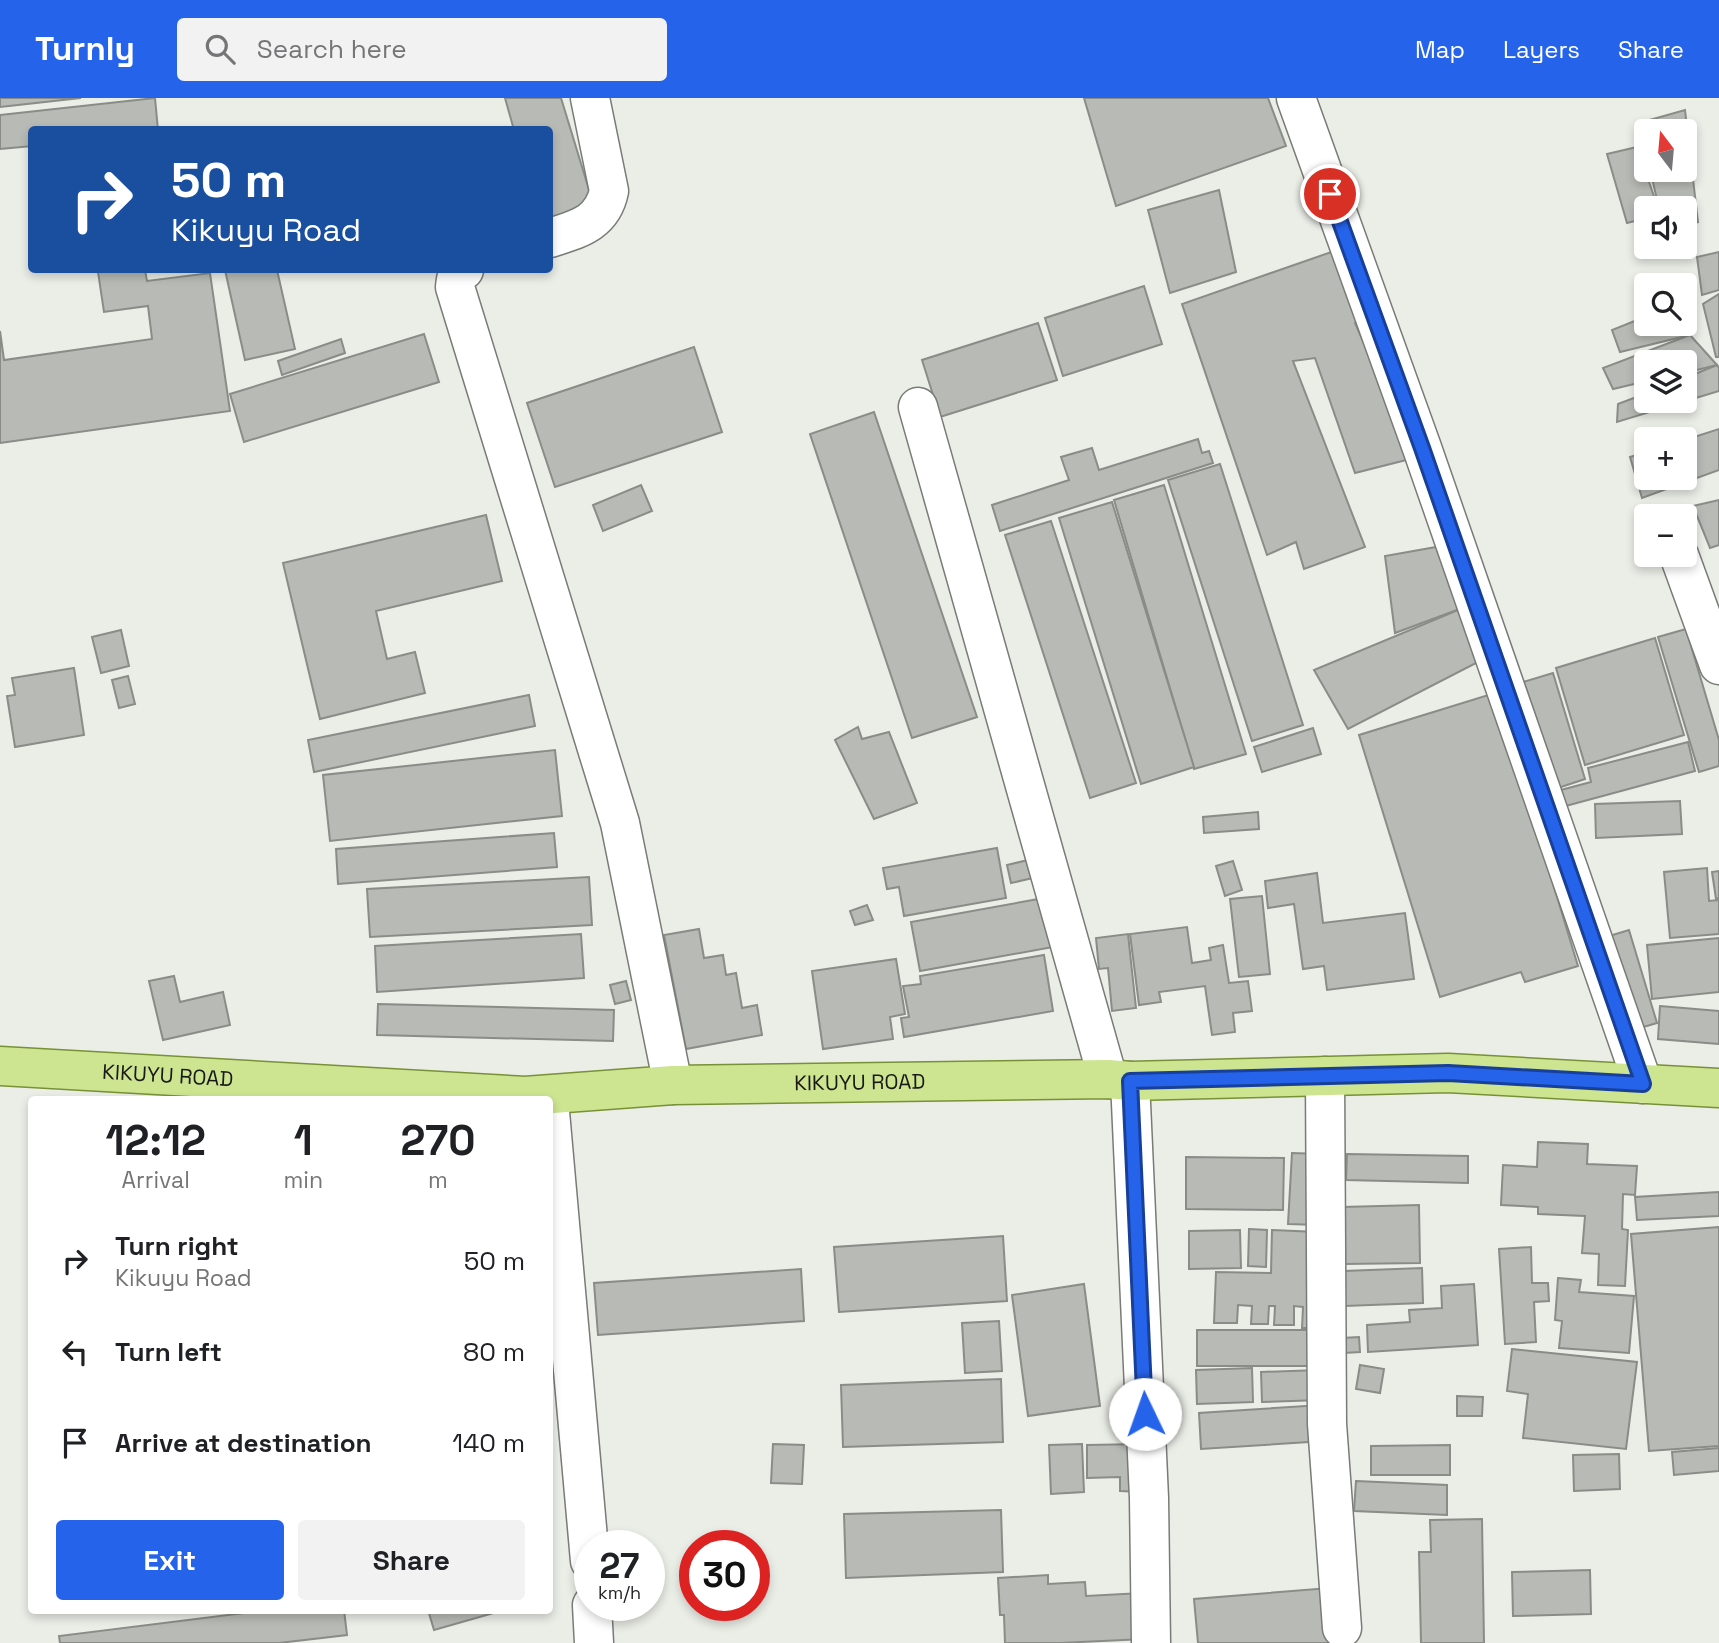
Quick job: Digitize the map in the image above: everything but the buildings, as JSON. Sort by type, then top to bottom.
[{"type":"main road","name":"KIKUYU ROAD","points":[[0,1066],[525,1096]]},
{"type":"main road","name":"KIKUYU ROAD","points":[[553,1101],[673,1085],[1448,1073],[1719,1088]]},
{"type":"street","points":[[553,237],[584,226],[607,204],[609,191],[590,98]]},
{"type":"street","points":[[1296,98],[1422,448],[1643,1084]]},
{"type":"street","points":[[459,273],[455,287],[620,823],[673,1085]]},
{"type":"street","points":[[919,407],[1119,1080],[1149,1498],[1151,1643]]},
{"type":"street","points":[[1683,567],[1719,665]]},
{"type":"street","points":[[1325,1076],[1327,1424],[1342,1628]]},
{"type":"street","points":[[553,1147],[587,1530]]},
{"type":"street","points":[[593,1621],[594,1643]]},
{"type":"route","points":[[1145,1414],[1130,1081],[1448,1073],[1643,1084],[1422,448],[1330,194]]}]
